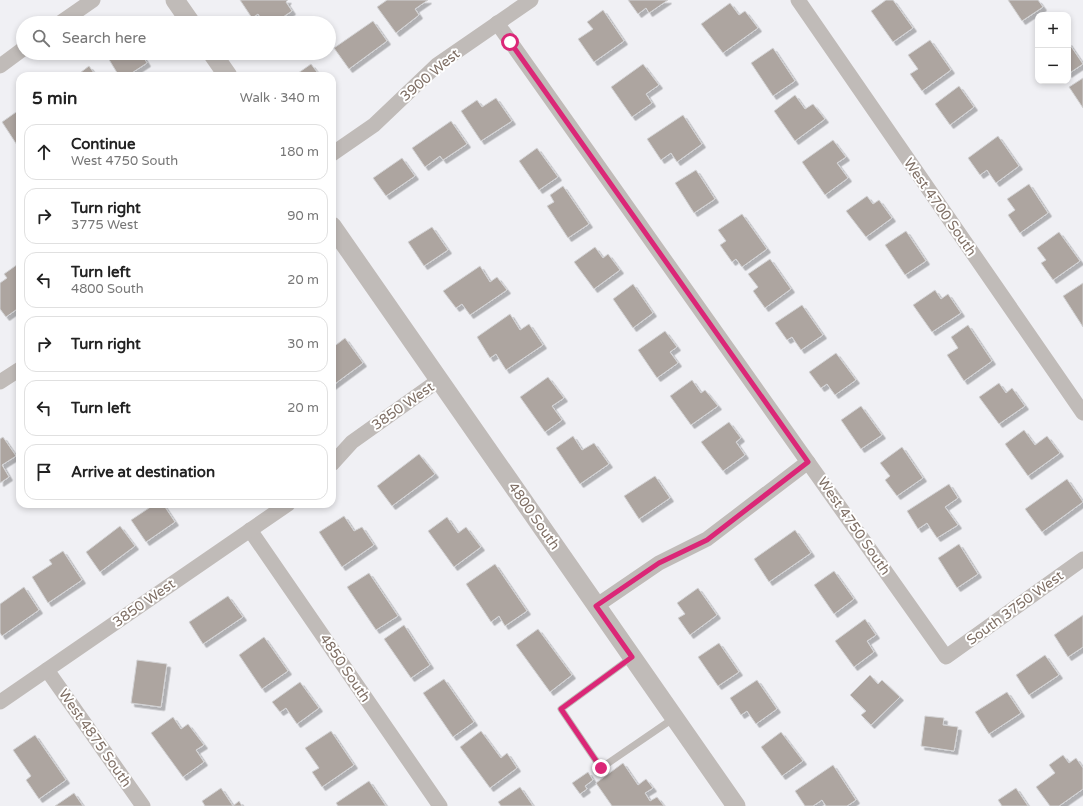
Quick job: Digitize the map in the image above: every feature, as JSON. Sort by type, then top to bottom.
[{"type":"street","points":[[70,16],[93,0]]},
{"type":"street","points":[[175,0],[186,16]]},
{"type":"street","name":"3900 West","points":[[336,151],[374,125],[437,65],[531,0]]},
{"type":"street","name":"West 4700 South","points":[[798,0],[1083,413]]},
{"type":"street","name":"West 4750 South","points":[[497,23],[946,658]]},
{"type":"street","points":[[0,66],[16,54]]},
{"type":"street","points":[[217,60],[225,72]]},
{"type":"street","name":"4800 South","points":[[336,232],[736,806]]},
{"type":"street","points":[[0,382],[16,372]]},
{"type":"street","name":"3850 West","points":[[336,460],[352,442],[439,380]]},
{"type":"street","points":[[596,606],[659,563],[707,540],[808,462]]},
{"type":"street","name":"3850 West","points":[[0,702],[282,508]]},
{"type":"street","name":"4850 South","points":[[250,530],[440,806]]},
{"type":"street","name":"South 3750 West","points":[[946,658],[1083,558]]},
{"type":"street","name":"West 4875 South","points":[[47,670],[143,806]]},
{"type":"lane","points":[[632,657],[561,709],[601,768],[674,718]]},
{"type":"building","points":[[240,0],[288,0],[286,2],[292,11],[284,16],[259,16],[258,14],[251,16]]},
{"type":"building","points":[[387,0],[428,0],[415,9],[419,15],[396,33],[377,7]]},
{"type":"building","points":[[628,0],[668,0],[649,13],[646,8],[638,14]]},
{"type":"building","points":[[886,0],[893,0],[913,28],[893,42],[871,11]]},
{"type":"building","points":[[1008,0],[1038,0],[1043,7],[1022,21]]},
{"type":"building","points":[[730,3],[739,15],[745,11],[758,28],[723,53],[701,24]]},
{"type":"building","points":[[603,10],[624,41],[594,62],[578,39],[593,29],[587,22]]},
{"type":"building","points":[[373,21],[387,41],[349,69],[336,51],[336,47]]},
{"type":"building","points":[[930,40],[951,70],[922,91],[910,74],[918,69],[908,55]]},
{"type":"building","points":[[1071,46],[1083,64],[1071,72]]},
{"type":"building","points":[[773,48],[795,81],[773,96],[751,63]]},
{"type":"building","points":[[109,60],[145,60],[147,63],[133,72],[117,72]]},
{"type":"building","points":[[311,64],[317,72],[300,72]]},
{"type":"building","points":[[643,64],[659,85],[646,94],[652,103],[632,117],[611,87]]},
{"type":"building","points":[[89,66],[93,72],[81,72]]},
{"type":"building","points":[[1083,78],[1083,108],[1069,87]]},
{"type":"building","points":[[959,86],[974,107],[950,125],[935,104]]},
{"type":"building","points":[[795,95],[805,109],[813,104],[825,119],[795,141],[774,111]]},
{"type":"building","points":[[496,98],[512,121],[481,141],[461,111],[477,100],[482,107]]},
{"type":"building","points":[[16,112],[16,143],[2,122]]},
{"type":"building","points":[[683,115],[702,144],[677,162],[671,153],[661,160],[647,139]]},
{"type":"building","points":[[451,121],[467,144],[443,160],[440,156],[425,167],[412,148]]},
{"type":"building","points":[[998,136],[1019,166],[996,183],[987,170],[980,175],[968,158]]},
{"type":"building","points":[[833,140],[846,157],[837,163],[848,178],[825,195],[802,162]]},
{"type":"building","points":[[537,148],[558,177],[539,190],[519,161]]},
{"type":"building","points":[[402,158],[415,176],[386,196],[373,178]]},
{"type":"building","points":[[696,170],[715,199],[694,213],[675,183]]},
{"type":"building","points":[[1029,184],[1048,213],[1020,233],[1008,215],[1015,210],[1007,199]]},
{"type":"building","points":[[563,186],[589,224],[568,238],[547,206],[554,202],[550,195]]},
{"type":"building","points":[[867,196],[873,204],[879,200],[892,218],[866,237],[846,211]]},
{"type":"building","points":[[742,214],[767,249],[742,267],[736,259],[732,262],[720,245],[726,241],[718,230]]},
{"type":"building","points":[[432,227],[448,250],[424,266],[408,242]]},
{"type":"building","points":[[906,231],[926,261],[905,275],[885,245]]},
{"type":"building","points":[[1059,232],[1080,261],[1053,280],[1041,263],[1046,260],[1037,248]]},
{"type":"building","points":[[595,247],[603,258],[608,254],[620,270],[594,289],[574,262]]},
{"type":"building","points":[[770,259],[791,289],[765,308],[753,291],[758,287],[748,274]]},
{"type":"building","points":[[16,265],[16,310],[6,317],[0,309],[0,283],[7,278],[4,274]]},
{"type":"building","points":[[480,266],[490,282],[497,277],[507,290],[470,315],[462,304],[456,308],[443,291]]},
{"type":"building","points":[[1083,283],[1083,327],[1063,296]]},
{"type":"building","points":[[633,284],[653,313],[633,328],[613,299]]},
{"type":"building","points":[[935,290],[941,299],[948,294],[961,313],[932,332],[913,305]]},
{"type":"building","points":[[802,305],[823,335],[801,350],[792,337],[787,340],[775,323]]},
{"type":"building","points":[[510,314],[520,330],[529,324],[543,345],[506,370],[496,354],[490,358],[477,337]]},
{"type":"building","points":[[968,325],[992,361],[964,381],[947,355],[958,348],[951,337]]},
{"type":"building","points":[[665,331],[677,347],[670,352],[678,363],[657,378],[638,350]]},
{"type":"building","points":[[345,338],[363,363],[336,383],[336,345]]},
{"type":"building","points":[[836,353],[856,380],[835,395],[827,384],[821,388],[809,372]]},
{"type":"building","points":[[548,377],[564,398],[552,406],[562,420],[545,432],[520,397]]},
{"type":"building","points":[[692,380],[701,393],[705,390],[718,406],[691,425],[670,396]]},
{"type":"building","points":[[999,383],[1006,393],[1012,388],[1025,406],[999,424],[979,397]]},
{"type":"building","points":[[861,406],[882,435],[861,449],[841,420]]},
{"type":"building","points":[[729,422],[741,438],[736,442],[745,455],[723,471],[701,442]]},
{"type":"building","points":[[1024,430],[1035,445],[1047,436],[1060,453],[1028,476],[1005,444]]},
{"type":"building","points":[[573,436],[582,450],[594,443],[609,464],[580,484],[556,448]]},
{"type":"building","points":[[3,437],[16,456],[2,465],[9,477],[0,483],[0,439]]},
{"type":"building","points":[[902,447],[923,478],[897,496],[885,480],[890,476],[880,463]]},
{"type":"building","points":[[419,454],[435,474],[392,506],[377,486]]},
{"type":"building","points":[[655,476],[670,498],[639,519],[624,496]]},
{"type":"building","points":[[1067,479],[1083,502],[1042,532],[1025,509]]},
{"type":"building","points":[[949,484],[958,498],[945,507],[958,525],[937,538],[927,523],[918,529],[907,511]]},
{"type":"building","points":[[149,508],[166,508],[175,522],[146,542],[131,520]]},
{"type":"building","points":[[344,516],[354,531],[362,527],[374,545],[342,567],[319,532]]},
{"type":"building","points":[[447,517],[458,533],[466,527],[481,547],[454,567],[428,531]]},
{"type":"building","points":[[120,526],[135,546],[100,572],[86,552]]},
{"type":"building","points":[[795,530],[811,553],[769,582],[754,559]]},
{"type":"building","points":[[959,544],[978,574],[957,588],[938,558]]},
{"type":"building","points":[[63,551],[82,580],[48,603],[32,577],[52,564],[49,560]]},
{"type":"building","points":[[495,564],[527,611],[505,626],[499,616],[491,622],[466,584]]},
{"type":"building","points":[[834,571],[854,599],[834,614],[814,585]]},
{"type":"building","points":[[369,573],[398,616],[376,630],[347,587]]},
{"type":"building","points":[[24,587],[39,610],[2,636],[0,633],[0,604]]},
{"type":"building","points":[[698,588],[717,615],[690,635],[678,618],[685,614],[677,603]]},
{"type":"building","points":[[228,596],[243,617],[203,644],[189,622]]},
{"type":"building","points":[[1083,615],[1083,647],[1068,657],[1054,635]]},
{"type":"building","points":[[865,619],[876,635],[867,641],[874,652],[854,667],[835,641]]},
{"type":"building","points":[[404,625],[430,665],[411,678],[384,639]]},
{"type":"building","points":[[538,629],[572,675],[550,692],[516,645]]},
{"type":"building","points":[[264,637],[288,671],[262,689],[239,655]]},
{"type":"building","points":[[719,643],[739,672],[718,686],[698,657]]},
{"type":"building","points":[[1045,655],[1059,675],[1029,695],[1016,675]]},
{"type":"building","points":[[137,660],[167,664],[161,707],[131,703]]},
{"type":"building","points":[[870,675],[878,684],[882,680],[900,697],[871,725],[861,715],[866,711],[850,695]]},
{"type":"building","points":[[444,679],[474,722],[453,737],[423,693]]},
{"type":"building","points":[[757,680],[777,709],[756,724],[747,711],[741,715],[730,698]]},
{"type":"building","points":[[300,682],[319,708],[297,724],[286,708],[280,712],[272,702]]},
{"type":"building","points":[[1007,692],[1021,713],[989,734],[975,712]]},
{"type":"building","points":[[925,716],[944,718],[943,725],[958,727],[954,751],[921,746]]},
{"type":"building","points":[[173,717],[181,729],[188,724],[204,745],[196,750],[204,762],[183,777],[151,733]]},
{"type":"building","points":[[331,731],[354,765],[322,787],[312,772],[319,768],[305,748]]},
{"type":"building","points":[[481,731],[501,758],[507,753],[517,768],[490,788],[460,747]]},
{"type":"building","points":[[781,732],[803,761],[782,776],[761,747]]},
{"type":"building","points":[[35,735],[66,780],[39,799],[26,780],[31,776],[13,750]]},
{"type":"building","points":[[1063,755],[1069,763],[1076,758],[1083,768],[1083,789],[1059,806],[1050,806],[1036,787],[1055,773],[1049,765]]},
{"type":"building","points":[[623,763],[638,785],[646,779],[653,788],[645,793],[650,801],[657,797],[664,806],[612,806],[596,783]]},
{"type":"building","points":[[833,765],[856,800],[847,806],[826,806],[822,800],[813,806],[805,806],[795,791]]},
{"type":"building","points":[[588,772],[593,780],[585,786],[587,789],[580,794],[572,783]]},
{"type":"building","points":[[369,781],[386,806],[338,806],[336,803]]},
{"type":"building","points":[[520,787],[533,806],[501,806],[498,802]]},
{"type":"building","points":[[221,788],[233,806],[205,806],[202,801]]},
{"type":"building","points":[[1016,788],[1028,806],[1002,806],[998,800]]},
{"type":"building","points":[[74,793],[83,806],[55,806]]},
{"type":"building","points":[[239,801],[242,806],[233,806]]},
{"type":"route","points":[[510,42],[808,462],[707,540],[659,563],[596,606],[632,657],[561,709],[601,768]]}]
